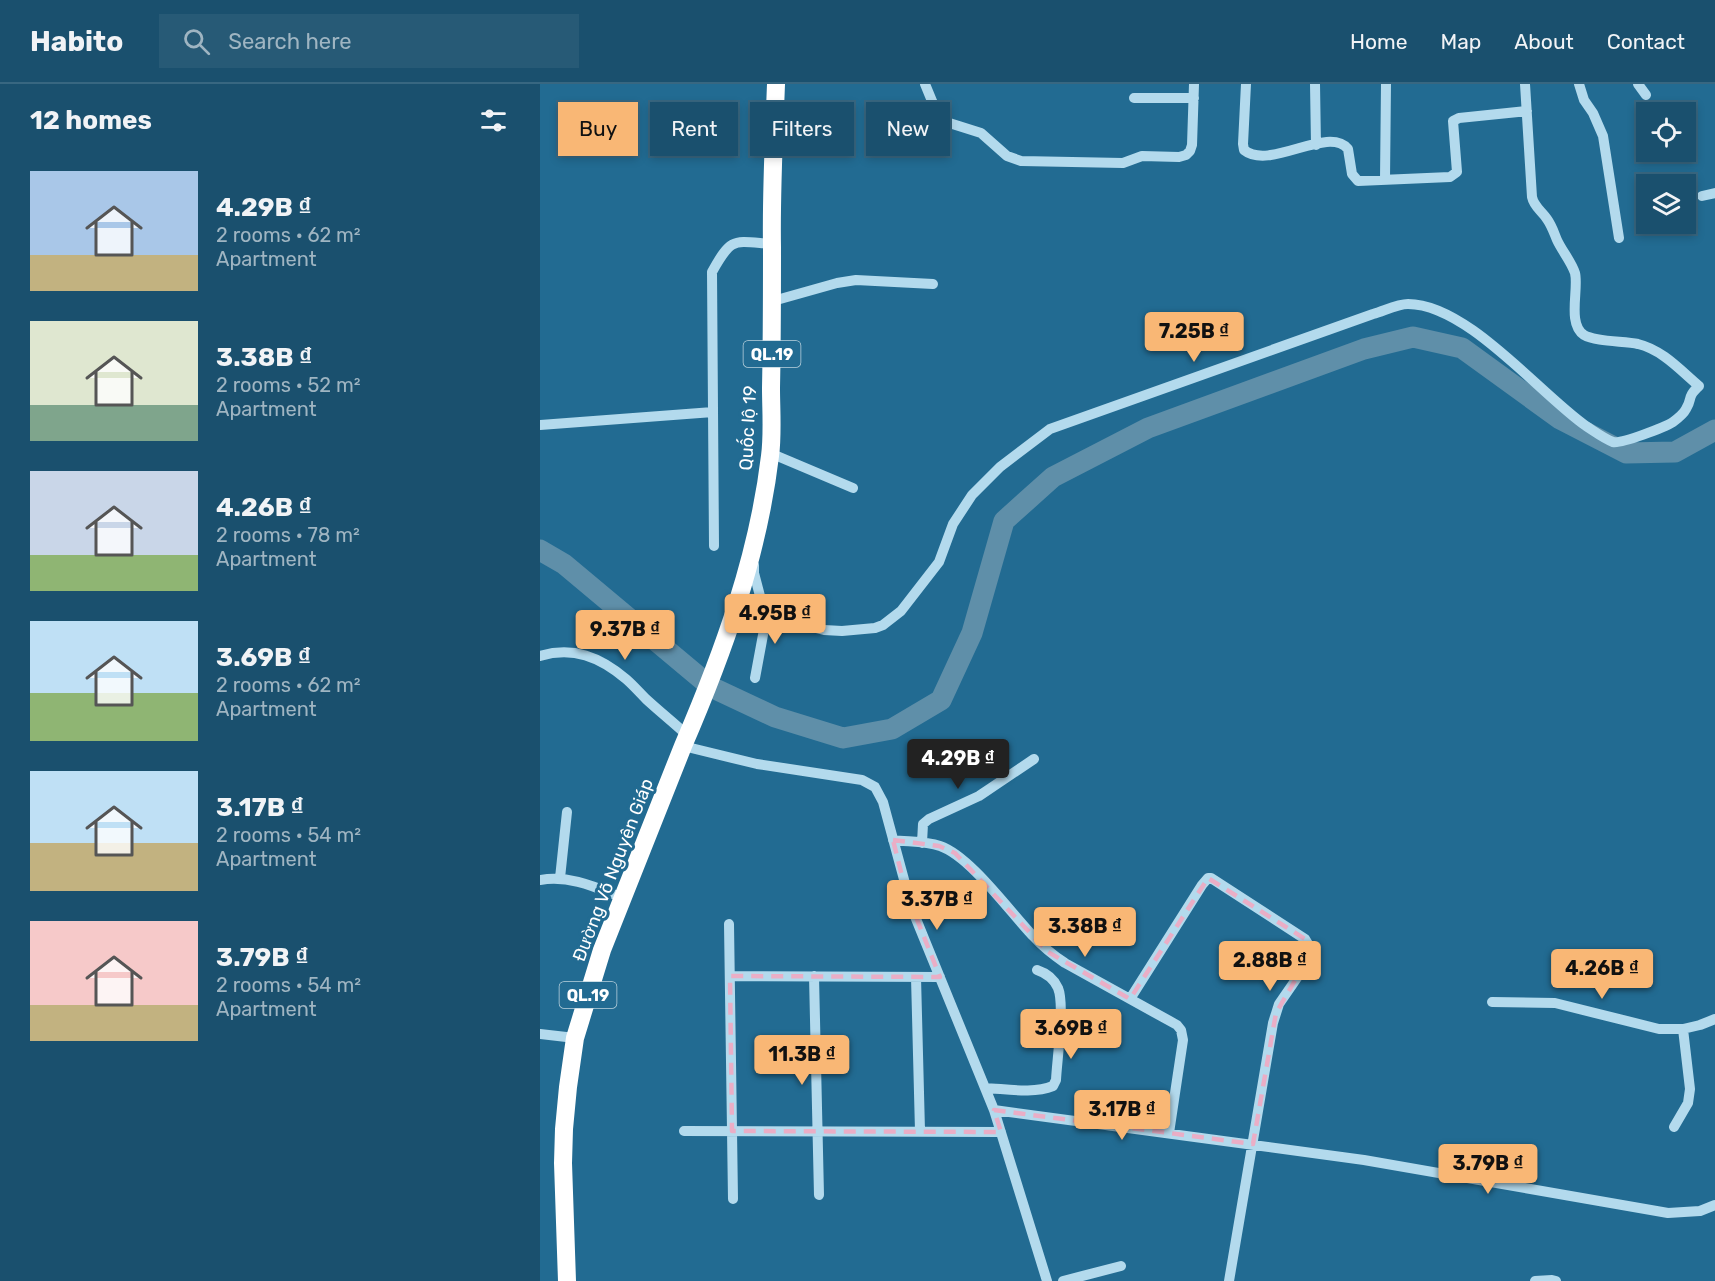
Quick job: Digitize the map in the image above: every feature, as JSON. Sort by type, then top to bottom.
[{"type":"highway","name":"Quốc lộ 19","points":[[688,736],[733,619],[754,549],[771,453],[771,244],[776,84]]},
{"type":"highway","name":"Đường Võ Nguyên Giáp","points":[[567,1281],[564,1129],[575,1038],[602,950],[688,736]]},
{"type":"street","points":[[925,84],[939,118],[943,122],[981,133],[1007,156],[1021,161],[1123,163],[1142,156],[1179,157],[1190,151],[1194,84]]},
{"type":"street","points":[[1246,84],[1243,144],[1244,150],[1249,155],[1261,157],[1333,141],[1345,145],[1352,174],[1358,181],[1450,177],[1456,172],[1453,121],[1459,118],[1527,111]]},
{"type":"street","points":[[1315,84],[1316,145]]},
{"type":"street","points":[[1385,179],[1386,84]]},
{"type":"street","points":[[754,549],[754,573],[760,596],[768,608],[778,615],[792,622],[824,630],[864,630],[883,625],[901,611],[939,562],[953,524],[972,495],[1000,467],[1050,429],[1407,304],[1427,306],[1455,319],[1506,356],[1569,414],[1600,435],[1616,442],[1634,438],[1673,422],[1686,409],[1690,394],[1699,386],[1656,351],[1638,344],[1590,337],[1582,334],[1578,329],[1575,314],[1576,278],[1574,271],[1550,222],[1537,209],[1532,197],[1525,84]]},
{"type":"street","points":[[1579,84],[1584,100],[1593,113],[1603,136],[1619,237]]},
{"type":"street","points":[[1638,84],[1646,95]]},
{"type":"street","points":[[1134,98],[1194,98]]},
{"type":"street","points":[[1702,196],[1715,193]]},
{"type":"street","points":[[714,546],[712,272],[730,244],[738,241],[771,244]]},
{"type":"street","points":[[772,301],[856,280],[933,284]]},
{"type":"street","points":[[540,425],[713,412]]},
{"type":"street","points":[[771,453],[853,488]]},
{"type":"street","points":[[755,678],[768,608]]},
{"type":"street","points":[[540,656],[559,652],[583,653],[625,678],[688,736],[757,764],[862,780],[875,788],[883,802],[906,892],[994,1110],[1047,1281]]},
{"type":"street","points":[[922,843],[923,824],[926,821],[979,796],[1034,759]]},
{"type":"street","points":[[560,878],[567,812]]},
{"type":"street","points":[[893,840],[939,846],[955,853],[1048,952],[1178,1025],[1183,1035],[1183,1048],[1169,1133]]},
{"type":"street","points":[[540,880],[560,878],[575,880],[623,898]]},
{"type":"street","points":[[1130,999],[1208,878],[1305,939],[1310,949],[1310,959],[1276,1013],[1229,1281]]},
{"type":"street","points":[[729,924],[733,1199]]},
{"type":"street","points":[[986,1088],[1047,1089],[1053,1086],[1056,1080],[1060,996],[1058,987],[1053,981],[1045,973],[1037,970]]},
{"type":"street","points":[[730,976],[940,977]]},
{"type":"street","points":[[814,976],[819,1195]]},
{"type":"street","points":[[916,977],[920,1131]]},
{"type":"street","points":[[1492,1002],[1555,1003],[1650,1028],[1683,1029],[1715,1019]]},
{"type":"street","points":[[1674,1127],[1689,1098],[1690,1089],[1683,1029]]},
{"type":"street","points":[[540,1034],[575,1038]]},
{"type":"street","points":[[994,1110],[1253,1144],[1454,1175],[1644,1210],[1684,1213],[1700,1211],[1715,1205]]},
{"type":"street","points":[[684,1131],[1001,1132]]},
{"type":"street","points":[[1063,1281],[1121,1266]]},
{"type":"street","points":[[1535,1281],[1556,1281]]},
{"type":"highlighted area","points":[[893,840],[939,846],[955,853],[1048,952],[1130,999],[1208,878],[1305,939],[1311,953],[1276,1013],[1253,1144],[994,1110],[1001,1132],[732,1131],[730,976],[940,977],[906,892]]},
{"type":"waterway","points":[[540,550],[564,564],[711,687],[775,717],[843,738],[892,729],[941,700],[972,633],[1004,521],[1053,477],[1148,428],[1364,349],[1413,337],[1462,348],[1560,419],[1626,453],[1675,452],[1715,430]]}]
